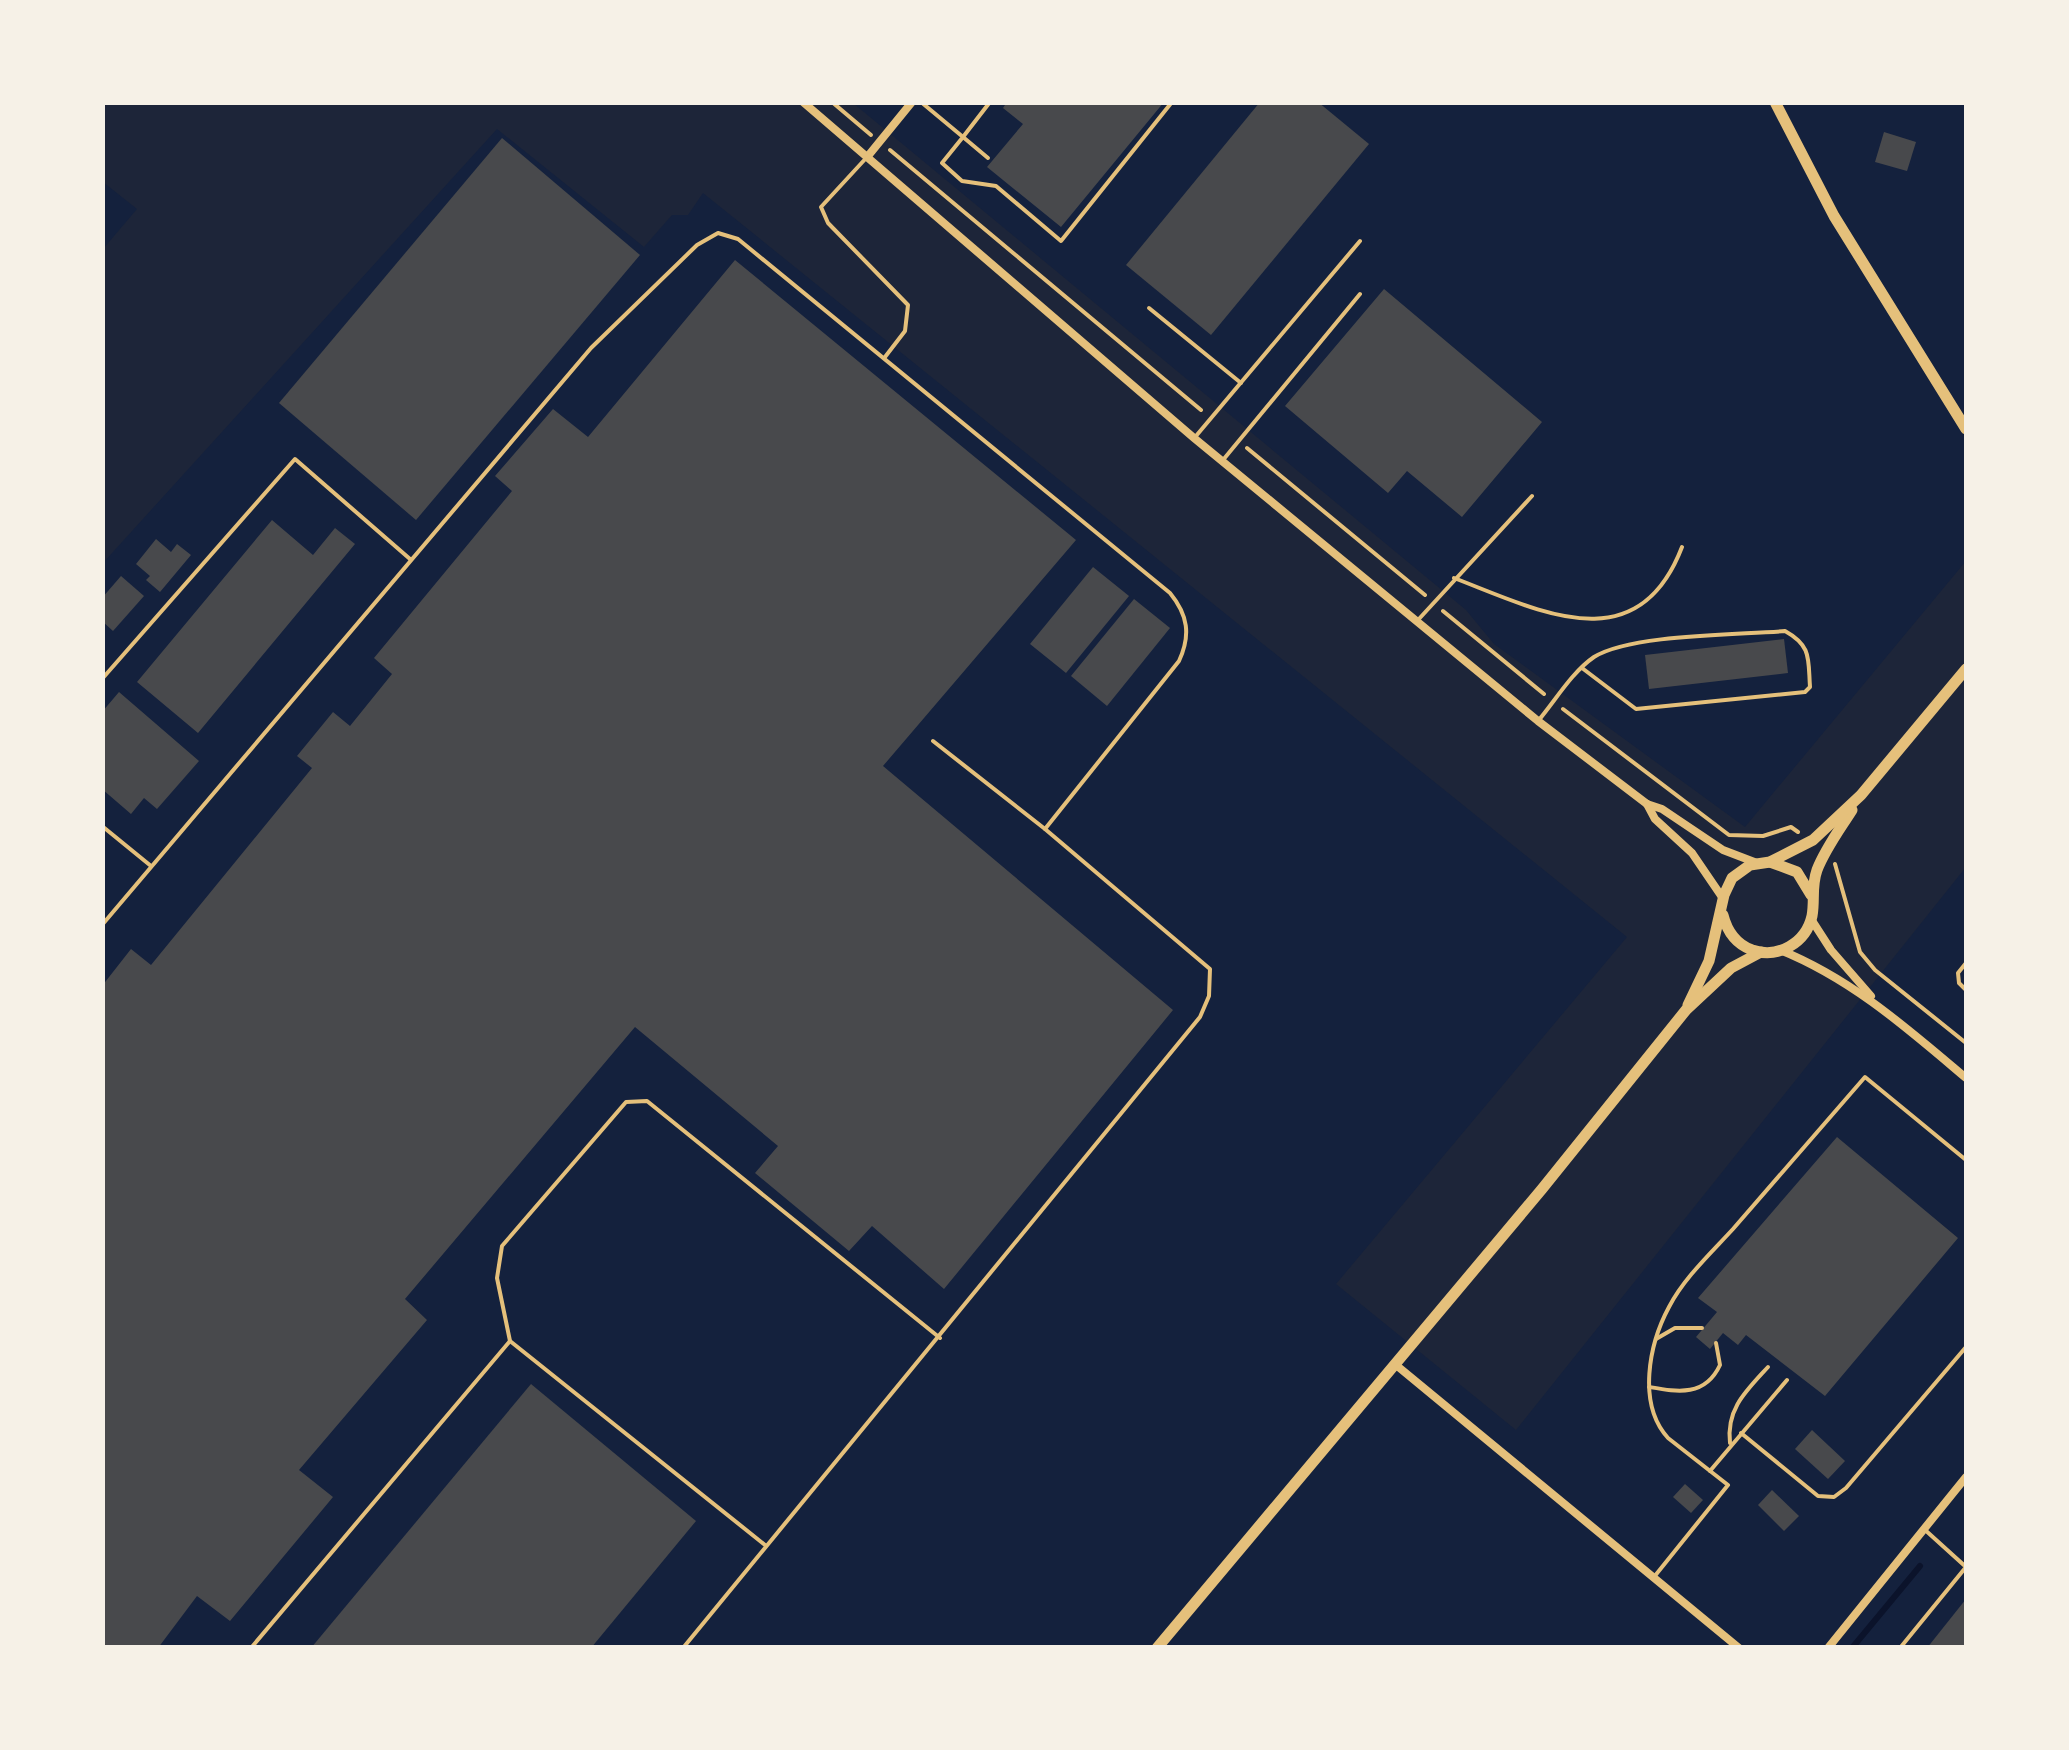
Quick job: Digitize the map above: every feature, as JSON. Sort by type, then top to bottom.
[{"type":"main road","points":[[1776,102],[1834,216],[1966,429]]},
{"type":"main road","points":[[1157,1648],[1396,1365],[1686,1010],[1731,968],[1761,952],[1780,950],[1799,940],[1812,919],[1811,894],[1825,854],[1861,796],[1966,670]]},
{"type":"main road","points":[[1686,1010],[1709,961],[1723,905],[1736,875],[1810,842],[1861,796]]},
{"type":"main road","points":[[1763,862],[1797,872],[1811,894]]},
{"type":"main road","points":[[1723,905],[1727,927],[1736,939],[1761,952]]},
{"type":"street","points":[[803,102],[1194,438],[1538,721],[1647,804],[1662,809],[1714,846],[1763,862]]},
{"type":"street","points":[[868,156],[912,102]]},
{"type":"street","points":[[1647,804],[1655,818],[1700,863],[1723,905]]},
{"type":"street","points":[[1812,919],[1832,950],[1877,1003]]},
{"type":"street","points":[[1780,950],[1814,964],[1877,1003],[1966,1078]]},
{"type":"street","points":[[1396,1365],[1739,1648]]},
{"type":"street","points":[[1828,1648],[1966,1476]]},
{"type":"lane","points":[[921,102],[988,158]]},
{"type":"lane","points":[[990,102],[942,162],[962,181],[996,186],[1062,240],[1172,102]]},
{"type":"lane","points":[[868,156],[821,207],[828,223],[908,305],[904,331],[885,356]]},
{"type":"lane","points":[[102,926],[591,348],[707,238],[718,234],[738,239],[885,356],[1170,593],[1184,615],[1188,638],[1179,661],[1044,829]]},
{"type":"lane","points":[[1194,438],[1360,241]]},
{"type":"lane","points":[[1222,461],[1360,294]]},
{"type":"lane","points":[[1149,308],[1240,383]]},
{"type":"lane","points":[[102,679],[295,459],[411,560]]},
{"type":"lane","points":[[1418,620],[1532,496]]},
{"type":"lane","points":[[1454,578],[1547,613],[1570,619],[1604,620],[1632,610],[1656,590],[1668,578],[1682,547]]},
{"type":"lane","points":[[1538,721],[1582,668],[1605,652],[1633,642],[1785,631],[1802,640],[1810,688],[1805,692],[1636,710],[1582,668]]},
{"type":"lane","points":[[683,1648],[1200,1018],[1208,996],[1210,969],[934,741]]},
{"type":"lane","points":[[102,826],[152,866]]},
{"type":"lane","points":[[1966,963],[1958,973],[1959,983],[1966,990]]},
{"type":"lane","points":[[1654,1578],[1728,1485],[1660,1429],[1650,1406],[1656,1339],[1679,1291],[1865,1077],[1966,1160]]},
{"type":"lane","points":[[766,1546],[510,1340],[498,1278],[502,1246],[626,1102],[647,1101],[940,1338]]},
{"type":"lane","points":[[1656,1339],[1685,1326],[1702,1328]]},
{"type":"lane","points":[[252,1648],[510,1340]]},
{"type":"lane","points":[[1649,1387],[1685,1392],[1705,1385],[1720,1365],[1716,1344]]},
{"type":"lane","points":[[1741,1434],[1818,1496],[1834,1497],[1846,1488],[1966,1348]]},
{"type":"lane","points":[[1730,1446],[1728,1429],[1736,1402],[1768,1366]]},
{"type":"lane","points":[[1710,1471],[1787,1380]]},
{"type":"lane","points":[[1900,1648],[1966,1566],[1924,1529]]},
{"type":"path","points":[[832,102],[1211,419]]},
{"type":"path","points":[[1238,441],[1554,702],[1729,835],[1763,836],[1791,826],[1810,842]]},
{"type":"path","points":[[1825,854],[1835,862],[1860,952],[1875,970],[1966,1042]]},
{"type":"shaded area","points":[[102,103],[853,103],[1466,610],[1494,644],[1745,827],[1966,561],[1966,867],[1516,1430],[1336,1284],[1627,937],[703,193],[688,215],[672,215],[644,247],[497,129],[103,563],[103,249],[137,209],[103,182]]},
{"type":"building","points":[[1007,102],[1164,102],[1061,227],[987,167],[1023,124],[1003,108]]},
{"type":"building","points":[[1260,102],[1318,102],[1369,144],[1211,335],[1126,265]]},
{"type":"building","points":[[1884,132],[1916,142],[1907,171],[1875,162]]},
{"type":"building","points":[[502,138],[640,255],[416,520],[279,403]]},
{"type":"building","points":[[735,260],[1076,540],[883,766],[1173,1010],[944,1289],[872,1226],[849,1251],[755,1173],[778,1146],[635,1027],[405,1299],[427,1320],[299,1470],[333,1497],[230,1621],[197,1596],[158,1648],[102,1648],[102,986],[131,949],[151,965],[312,768],[297,756],[333,712],[350,726],[392,674],[374,658],[512,491],[495,476],[553,409],[588,437]]},
{"type":"building","points":[[1384,289],[1542,422],[1462,517],[1407,471],[1388,493],[1285,406]]},
{"type":"building","points":[[272,520],[313,555],[335,528],[355,544],[198,733],[137,682]]},
{"type":"building","points":[[156,539],[171,552],[177,544],[191,555],[160,592],[136,564]]},
{"type":"building","points":[[1093,567],[1129,596],[1066,673],[1030,644]]},
{"type":"building","points":[[121,576],[144,596],[113,631],[102,621],[102,598]]},
{"type":"building","points":[[1134,599],[1170,628],[1107,706],[1071,676]]},
{"type":"building","points":[[1784,639],[1788,673],[1649,689],[1645,655]]},
{"type":"building","points":[[119,692],[199,761],[157,809],[144,798],[131,814],[102,789],[102,712]]},
{"type":"building","points":[[1837,1137],[1958,1238],[1825,1396],[1746,1335],[1738,1345],[1723,1333],[1710,1349],[1696,1337],[1717,1312],[1698,1298]]},
{"type":"building","points":[[531,1384],[696,1521],[591,1648],[311,1648]]},
{"type":"building","points":[[1812,1430],[1845,1461],[1828,1479],[1795,1449]]},
{"type":"building","points":[[1685,1484],[1703,1500],[1691,1513],[1673,1497]]},
{"type":"building","points":[[1772,1490],[1799,1516],[1784,1531],[1758,1505]]},
{"type":"building","points":[[1966,1599],[1966,1648],[1927,1648]]},
{"type":"waterway","points":[[1852,1648],[1920,1566]]}]
